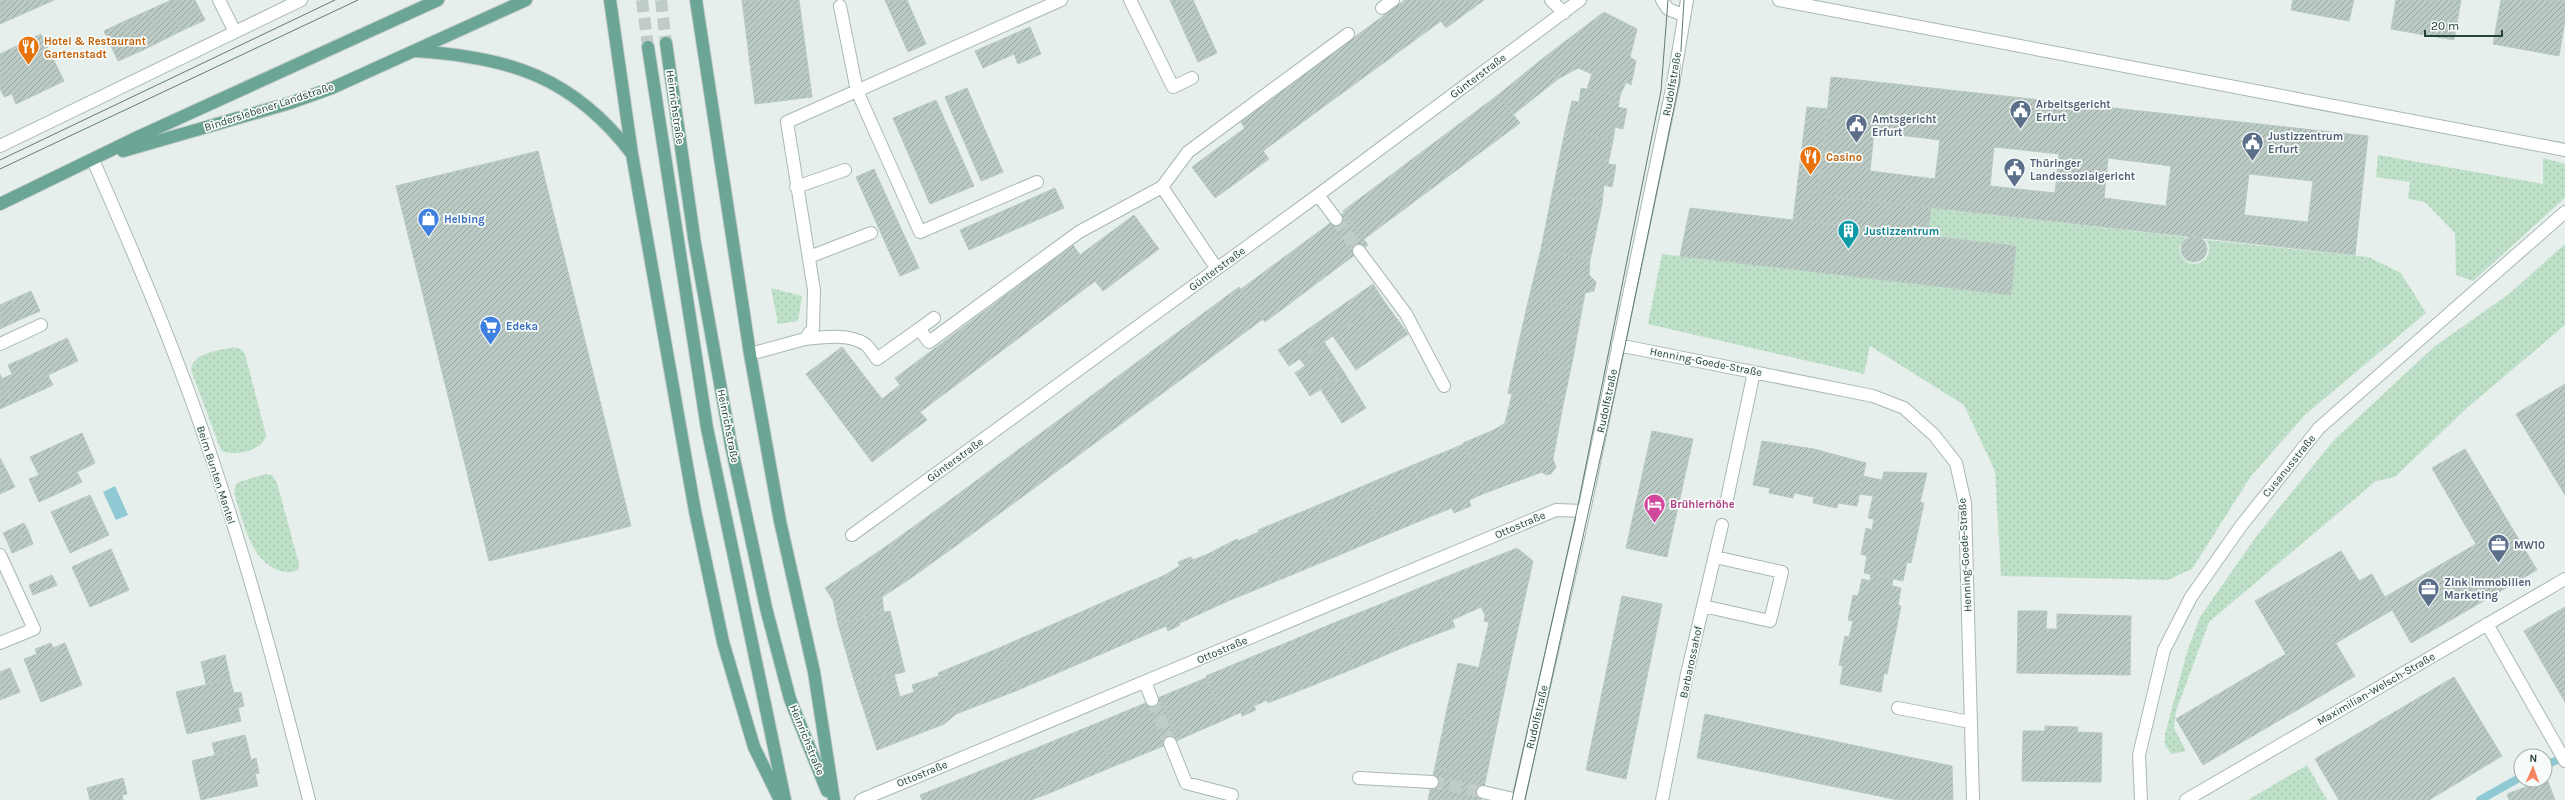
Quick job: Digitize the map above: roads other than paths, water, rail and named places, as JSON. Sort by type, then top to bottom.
[{"type":"main road","name":"Binderslebener Landstraße","points":[[0,204],[438,0]]},
{"type":"main road","name":"Binderslebener Landstraße","points":[[93,160],[290,103],[332,88],[526,0]]},
{"type":"main road","points":[[610,0],[632,154],[695,511],[723,642],[754,747],[780,800]]},
{"type":"main road","points":[[696,0],[750,354]]},
{"type":"main road","name":"Heinrichstraße","points":[[666,43],[695,244],[731,445],[765,600],[790,699],[832,800]]},
{"type":"main road","name":"Heinrichstraße","points":[[648,47],[708,428],[786,800]]},
{"type":"main road","points":[[412,51],[467,56],[500,63],[544,79],[566,90],[590,108],[617,134],[632,154]]},
{"type":"main road","name":"Heinrichstraße","points":[[750,354],[780,522],[814,672],[832,800]]},
{"type":"street","points":[[218,0],[235,32]]},
{"type":"street","points":[[0,146],[301,0]]},
{"type":"street","points":[[805,339],[813,328],[814,290],[796,187],[787,122],[1061,0]]},
{"type":"street","points":[[1130,0],[1173,88],[1192,78]]},
{"type":"street","points":[[1382,8],[1393,0]]},
{"type":"street","points":[[1550,0],[1564,13]]},
{"type":"street","name":"Günterstraße","points":[[852,535],[1318,195],[1580,0]]},
{"type":"street","points":[[1662,0],[1668,9],[1683,16]]},
{"type":"street","name":"Rudolfstraße","points":[[1518,800],[1584,511],[1673,84],[1683,16],[1687,0]]},
{"type":"street","points":[[1779,0],[2565,150]]},
{"type":"street","points":[[840,6],[857,91],[920,232],[1037,182]]},
{"type":"street","points":[[919,329],[929,342],[1079,232],[1162,187],[1188,152],[1348,34]]},
{"type":"street","name":"Beim Bunten Mantel","points":[[93,160],[173,348],[216,470],[255,601],[309,800]]},
{"type":"street","points":[[796,187],[845,170]]},
{"type":"street","points":[[1162,187],[1217,269]]},
{"type":"street","points":[[1318,195],[1336,219]]},
{"type":"street","name":"Cusanusstraße","points":[[2141,800],[2139,755],[2164,650],[2192,596],[2241,526],[2319,428],[2565,212]]},
{"type":"street","points":[[809,257],[870,233]]},
{"type":"street","points":[[1359,251],[1406,314],[1444,386]]},
{"type":"street","points":[[750,354],[805,339],[827,337],[847,339],[865,344],[877,359],[934,318]]},
{"type":"street","points":[[0,344],[41,325]]},
{"type":"street","name":"Henning-Goede-Straße","points":[[1618,345],[1873,396],[1904,408],[1934,435],[1956,463],[1965,503],[1973,800]]},
{"type":"street","points":[[1728,499],[1754,372]]},
{"type":"street","name":"Ottostraße","points":[[861,800],[1556,510],[1584,511]]},
{"type":"street","name":"Barbarossahof","points":[[1662,800],[1703,606],[1722,525]]},
{"type":"street","points":[[0,555],[34,629],[0,643]]},
{"type":"street","points":[[1703,606],[1770,621],[1782,572],[1715,557]]},
{"type":"street","name":"Maximilian-Welsch-Straße","points":[[2186,800],[2565,579]]},
{"type":"street","points":[[2487,624],[2565,761]]},
{"type":"street","points":[[1145,682],[1152,700]]},
{"type":"street","points":[[1898,708],[1970,722]]},
{"type":"street","points":[[1170,744],[1186,783],[1232,795]]},
{"type":"street","points":[[1358,778],[1432,782]]},
{"type":"street","points":[[1483,792],[1518,800]]},
{"type":"water","points":[[115,486],[128,515],[116,520],[103,492]]},
{"type":"waterway","points":[[2553,762],[2565,757]]},
{"type":"waterway","points":[[2480,800],[2513,781]]},
{"type":"tunnel","points":[[642,0],[648,47]]},
{"type":"tunnel","points":[[661,0],[666,43]]},
{"type":"tunnel","points":[[1336,219],[1359,251]]},
{"type":"tunnel","points":[[1152,700],[1170,743]]},
{"type":"tunnel","points":[[1432,782],[1483,792]]},
{"type":"tram line","points":[[0,160],[335,0]]},
{"type":"tram line","points":[[0,169],[358,0]]},
{"type":"tram line","points":[[1512,800],[1577,510],[1661,91],[1668,0]]},
{"type":"tram line","points":[[1525,800],[1625,346],[1679,83],[1684,0]]},
{"type":"place","name":"Hotel & Restaurant Gartenstadt","points":[[28,66]]},
{"type":"place","name":"Arbeitsgericht Erfurt","points":[[2021,130]]},
{"type":"place","name":"Amtsgericht Erfurt","points":[[1857,144]]},
{"type":"place","name":"Justizzentrum Erfurt","points":[[2253,162]]},
{"type":"place","name":"Casino","points":[[1811,176]]},
{"type":"place","name":"Thüringer Landessozialgericht","points":[[2014,188]]},
{"type":"place","name":"Helbing","points":[[428,238]]},
{"type":"place","name":"Justizzentrum","points":[[1848,250]]},
{"type":"place","name":"Edeka","points":[[490,346]]},
{"type":"place","name":"Brühlerhöhe","points":[[1654,524]]},
{"type":"place","name":"MW10","points":[[2498,564]]},
{"type":"place","name":"Zink Immobilien Marketing","points":[[2429,608]]}]
